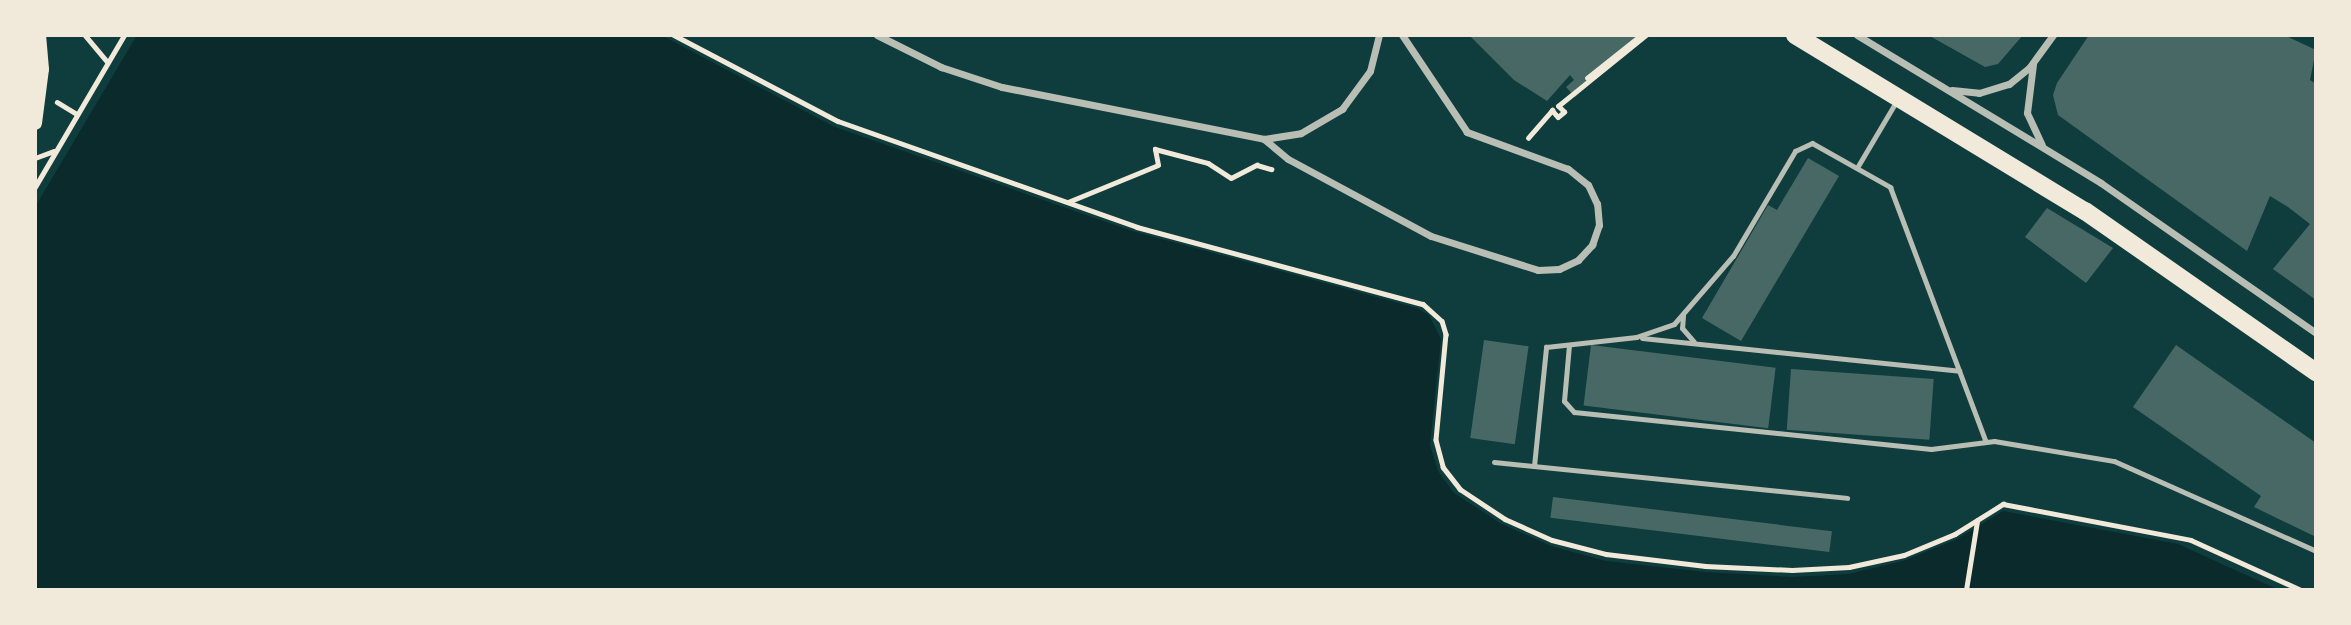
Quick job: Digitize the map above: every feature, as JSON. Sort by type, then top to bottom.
[{"type":"main road","points":[[35,123],[41,87],[39,35]]},
{"type":"main road","points":[[1795,35],[2085,211],[2316,372]]},
{"type":"main road","points":[[35,104],[41,87]]},
{"type":"street","points":[[877,35],[941,67],[1002,87],[1264,139],[1301,133],[1342,109],[1366,79],[1379,35]]},
{"type":"street","points":[[1264,139],[1298,164],[1431,236],[1530,268],[1559,269],[1587,251],[1599,216],[1588,186],[1568,169],[1467,132],[1402,35]]},
{"type":"street","points":[[1857,35],[2051,153],[2316,333]]},
{"type":"street","points":[[1936,83],[1960,92],[1985,92],[2009,84],[2033,63],[2053,35]]},
{"type":"street","points":[[2033,63],[2027,113],[2035,137],[2051,153]]},
{"type":"lane","points":[[1858,166],[1898,98]]},
{"type":"lane","points":[[1534,466],[1546,347],[1636,337],[1661,331],[1686,310],[1732,256],[1800,146],[1819,144],[1889,187],[1986,442]]},
{"type":"lane","points":[[1686,310],[1682,328],[1697,343]]},
{"type":"lane","points":[[1636,337],[1959,371]]},
{"type":"lane","points":[[1569,345],[1564,401],[1574,412],[1931,449],[1986,442],[2114,461],[2316,551]]},
{"type":"lane","points":[[1494,462],[1847,498]]},
{"type":"path","points":[[85,35],[107,61]]},
{"type":"path","points":[[35,187],[124,35]]},
{"type":"path","points":[[674,35],[838,121],[1137,227],[1423,304],[1434,311],[1446,334],[1436,440],[1443,467],[1460,489],[1505,519],[1552,540],[1606,554],[1792,570],[1849,567],[1903,555],[1977,521],[2003,504],[2191,540],[2301,590]]},
{"type":"path","points":[[1544,120],[1552,110],[1558,117],[1563,112],[1558,106],[1644,35]]},
{"type":"path","points":[[1068,202],[1158,165],[1155,149],[1208,163],[1231,178],[1261,165],[1290,180],[1298,164]]},
{"type":"path","points":[[35,158],[56,151]]},
{"type":"path","points":[[1966,590],[1977,521]]},
{"type":"water","points":[[137,35],[661,35],[835,127],[1132,231],[1417,308],[1429,315],[1441,339],[1430,445],[1438,471],[1454,493],[1500,523],[1551,546],[1606,561],[1705,572],[1792,577],[1848,574],[1903,561],[1955,540],[2003,511],[2178,544],[2279,590],[35,590],[35,207]]},
{"type":"building","points":[[1469,35],[1644,35],[1575,97],[1566,87],[1574,80],[1570,75],[1547,101],[1514,80]]},
{"type":"building","points":[[1928,35],[2023,35],[1998,64],[1985,67]]},
{"type":"building","points":[[2089,35],[2284,35],[2316,50],[2310,80],[2316,84],[2316,300],[2273,269],[2310,224],[2288,207],[2270,196],[2247,251],[2058,115],[2053,95],[2057,83]]},
{"type":"building","points":[[1808,158],[1839,176],[1741,341],[1702,318],[1768,205],[1777,210]]},
{"type":"building","points":[[2047,208],[2113,248],[2086,283],[2025,237]]},
{"type":"building","points":[[1484,340],[1529,346],[1515,444],[1470,438]]},
{"type":"building","points":[[1591,345],[1776,368],[1768,428],[1584,406]]},
{"type":"building","points":[[2176,345],[2316,443],[2316,537],[2254,507],[2261,496],[2133,407]]},
{"type":"building","points":[[1791,369],[1934,379],[1929,440],[1787,430]]},
{"type":"building","points":[[1553,497],[1832,531],[1829,552],[1550,518]]}]
